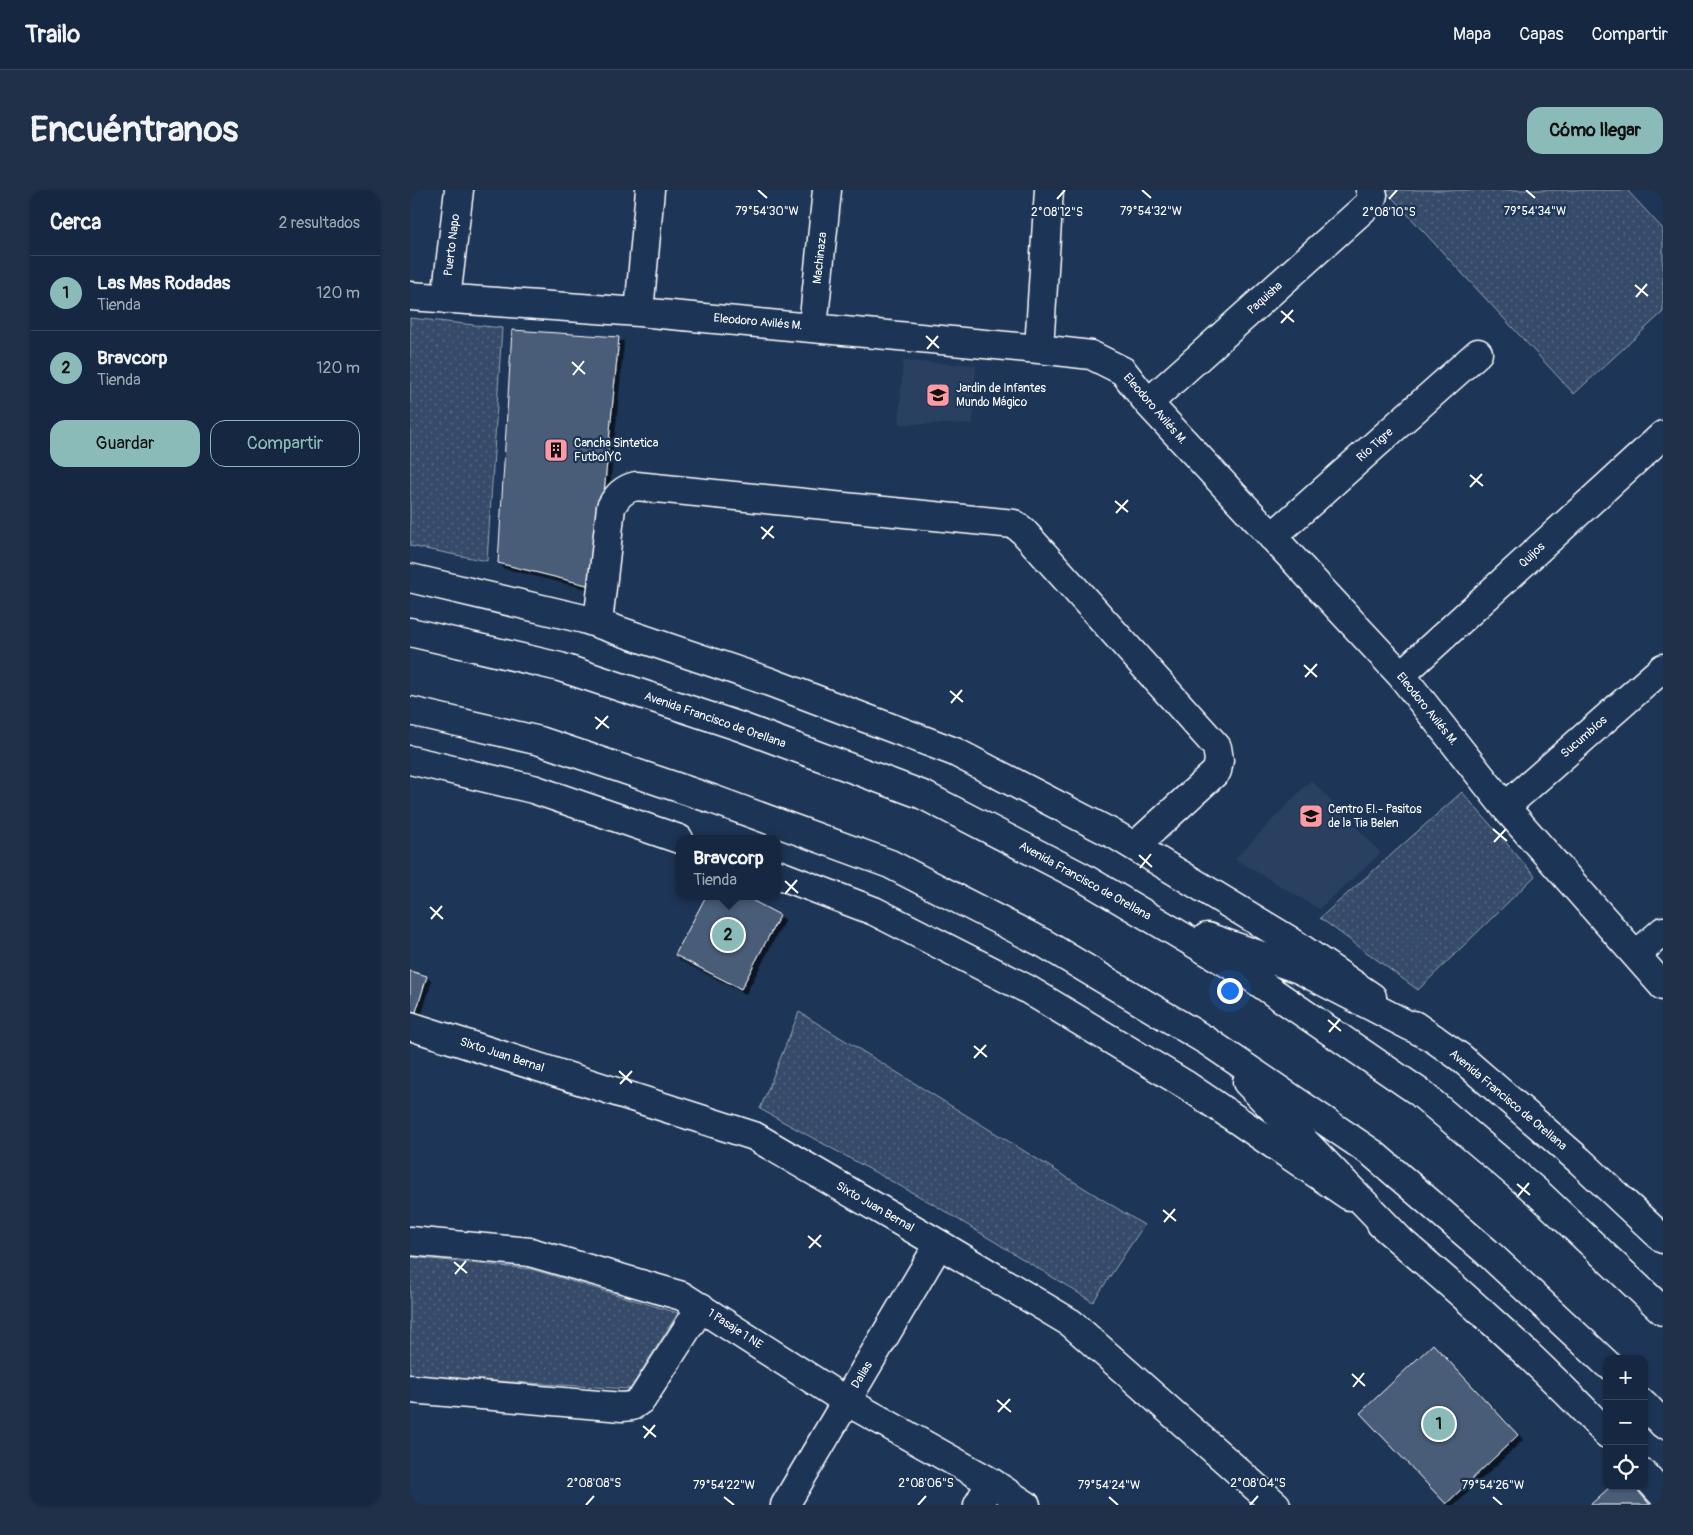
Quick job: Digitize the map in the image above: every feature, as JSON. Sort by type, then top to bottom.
[{"type":"main road","name":"Puerto Napo","points":[[446,300],[459,190]]},
{"type":"main road","points":[[639,312],[650,190]]},
{"type":"main road","name":"Machinaza","points":[[813,326],[827,190]]},
{"type":"main road","points":[[1039,348],[1049,190]]},
{"type":"main road","name":"Paquisha","points":[[1148,403],[1370,203],[1373,195],[1370,190]]},
{"type":"main road","name":"Eleodoro Avilés M.","points":[[410,296],[813,326],[1039,348],[1091,355],[1123,371],[1148,403],[1401,676],[1505,807],[1663,986]]},
{"type":"main road","name":"Río Tigre","points":[[1272,537],[1478,353]]},
{"type":"main road","name":"Quijos","points":[[1401,676],[1663,435]]},
{"type":"main road","points":[[598,623],[611,507],[617,497],[627,488],[636,486],[1014,524],[1023,530],[1217,747],[1219,760],[1217,771],[1135,846]]},
{"type":"main road","name":"Avenida Francisco de Orellana","points":[[410,578],[598,623],[770,682],[956,752],[1135,846],[1289,940],[1460,1057],[1580,1161],[1663,1239]]},
{"type":"main road","name":"Avenida Francisco de Orellana","points":[[410,632],[560,667],[741,727],[923,795],[1082,877],[1251,977],[1419,1092],[1538,1193],[1663,1311]]},
{"type":"main road","name":"Sucumbíos","points":[[1505,807],[1663,668]]},
{"type":"main road","points":[[410,711],[540,741],[712,798],[890,864],[1045,944],[1208,1041],[1372,1152],[1487,1252],[1603,1360]]},
{"type":"main road","points":[[410,760],[533,790],[676,838]]},
{"type":"main road","points":[[781,876],[874,911],[1027,989],[1186,1085],[1347,1195],[1460,1292],[1581,1406],[1603,1430]]},
{"type":"main road","points":[[1154,920],[1299,969],[1433,1038]]},
{"type":"main road","points":[[1636,955],[1663,931]]},
{"type":"main road","name":"Sixto Juan Bernal","points":[[410,1026],[754,1136],[1071,1323],[1276,1505]]},
{"type":"main road","points":[[1208,1041],[1399,1239]]},
{"type":"main road","name":"1 Pasaje 1 NE","points":[[410,1241],[530,1252],[682,1296],[846,1401],[991,1482],[1026,1505]]},
{"type":"main road","name":"Dalias","points":[[785,1505],[939,1244]]},
{"type":"main road","points":[[410,1389],[622,1407],[632,1406],[642,1399],[701,1307]]},
{"type":"main road","points":[[1648,1408],[1663,1424]]},
{"type":"main road","points":[[1648,1478],[1663,1495]]},
{"type":"main road","points":[[978,1505],[991,1482]]},
{"type":"shaded area","points":[[1385,190],[1627,190],[1663,229],[1663,312],[1574,394]]},
{"type":"shaded area","points":[[410,318],[502,328],[487,561],[410,546]]},
{"type":"shaded area","name":"Jardin de Infantes Mundo Mágico","points":[[903,361],[976,365],[973,424],[899,424]]},
{"type":"shaded area","name":"Centro EI.- Pasitos de la Tia Belen","points":[[1311,780],[1381,853],[1319,909],[1235,859]]},
{"type":"shaded area","points":[[1462,792],[1535,876],[1418,990],[1320,918]]},
{"type":"shaded area","points":[[799,1012],[1144,1225],[1093,1302],[933,1204],[760,1109]]},
{"type":"shaded area","points":[[410,1257],[531,1269],[678,1313],[630,1389],[410,1376]]},
{"type":"building","name":"Cancha Sintetica FutbolYC","points":[[512,330],[619,337],[595,587],[498,563]]},
{"type":"building","points":[[704,900],[752,900],[780,915],[741,989],[675,955]]},
{"type":"building","points":[[410,971],[427,976],[416,1012],[410,1011]]},
{"type":"building","points":[[1433,1344],[1518,1435],[1446,1504],[1360,1413]]},
{"type":"building","points":[[1607,1490],[1637,1490],[1650,1505],[1590,1505]]},
{"type":"place","name":"Jardin de Infantes Mundo Mágico","points":[[938,395]]},
{"type":"place","name":"Cancha Sintetica FutbolYC","points":[[556,450]]},
{"type":"place","name":"Centro EI.- Pasitos de la Tia Belen","points":[[1311,816]]},
{"type":"place","name":"Bravcorp","points":[[728,935]]},
{"type":"place","name":"Las Mas Rodadas","points":[[1439,1424]]}]
